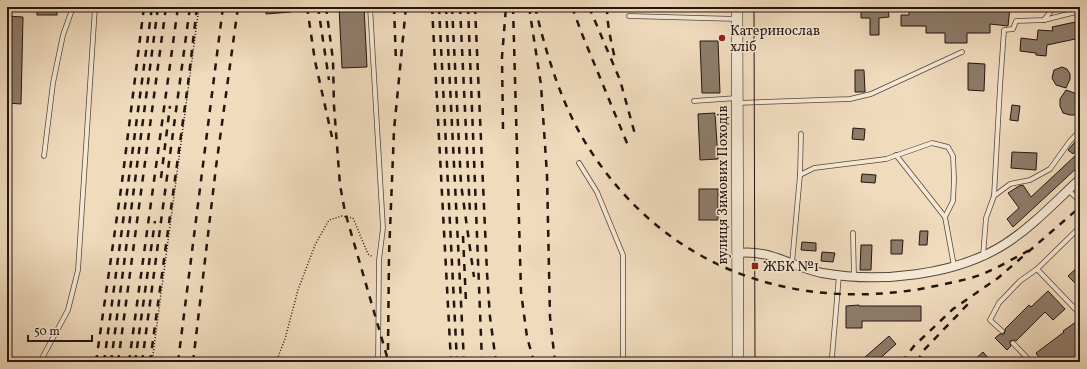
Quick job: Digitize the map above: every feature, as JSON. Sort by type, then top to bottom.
[{"type":"main road","name":"вулиця Зимових Походів","points":[[737,7],[738,362]]},
{"type":"street","points":[[738,253],[761,253],[821,273],[854,277],[885,278],[914,275],[954,266],[983,256],[1004,245],[1027,228],[1080,179]]},
{"type":"lane","points":[[44,156],[53,83],[61,42],[74,7]]},
{"type":"lane","points":[[40,362],[68,310],[78,270],[95,7]]},
{"type":"lane","points":[[370,7],[383,228],[380,260],[378,362]]},
{"type":"lane","points":[[1044,20],[1054,7]]},
{"type":"lane","points":[[983,256],[986,218],[994,196],[1004,30],[1013,29],[1016,21],[1044,20],[1080,11]]},
{"type":"lane","points":[[629,16],[737,19]]},
{"type":"lane","points":[[694,101],[850,99],[871,94],[962,52]]},
{"type":"lane","points":[[994,196],[1010,184],[1030,180],[1050,169],[1070,141],[1080,131]]},
{"type":"lane","points":[[792,263],[800,175],[801,134]]},
{"type":"lane","points":[[800,175],[814,168],[886,158],[932,144],[948,147],[953,156],[954,179],[953,201],[945,216]]},
{"type":"lane","points":[[896,155],[945,216],[954,266]]},
{"type":"lane","points":[[579,163],[597,192],[623,255],[623,362]]},
{"type":"lane","points":[[1068,190],[1080,201]]},
{"type":"lane","points":[[1002,332],[990,320],[999,303],[1020,281],[1037,269],[1080,227]]},
{"type":"lane","points":[[853,233],[854,277]]},
{"type":"lane","points":[[1037,269],[1080,314]]},
{"type":"lane","points":[[828,362],[832,357],[839,275]]},
{"type":"lane","points":[[1013,343],[1031,362]]},
{"type":"path","points":[[152,362],[199,7]]},
{"type":"path","points":[[276,362],[285,339],[298,290],[314,245],[329,220],[342,216],[353,218],[368,254],[380,260]]},
{"type":"building","points":[[37,7],[57,7],[57,15],[37,15]]},
{"type":"building","points":[[266,7],[290,7],[291,12],[266,14]]},
{"type":"building","points":[[339,7],[364,7],[367,67],[342,68]]},
{"type":"building","points":[[864,7],[888,7],[889,17],[879,18],[879,35],[870,35],[870,18],[861,18],[861,9],[864,9]]},
{"type":"building","points":[[909,7],[1010,7],[1008,26],[990,24],[990,33],[967,33],[967,43],[945,43],[945,33],[926,33],[926,26],[901,26],[901,15],[909,15]]},
{"type":"building","points":[[7,16],[23,17],[21,104],[7,103]]},
{"type":"building","points":[[1080,21],[1080,38],[1047,45],[1046,56],[1020,51],[1021,38],[1037,40],[1038,30],[1053,31],[1052,27]]},
{"type":"building","points":[[700,41],[718,41],[720,93],[702,93]]},
{"type":"building","points":[[968,63],[985,64],[984,91],[968,90]]},
{"type":"building","points":[[1062,67],[1067,69],[1070,74],[1070,79],[1066,88],[1056,85],[1052,78],[1054,70]]},
{"type":"building","points":[[855,70],[864,70],[865,92],[855,92]]},
{"type":"building","points":[[1066,90],[1080,95],[1080,112],[1074,115],[1063,113],[1060,106],[1060,99]]},
{"type":"building","points":[[1012,105],[1020,106],[1018,121],[1010,120]]},
{"type":"building","points":[[715,113],[718,159],[700,160],[698,114]]},
{"type":"building","points":[[853,128],[865,129],[864,140],[852,139]]},
{"type":"building","points":[[1080,136],[1080,145],[1073,154],[1068,150]]},
{"type":"building","points":[[1012,152],[1037,153],[1036,170],[1011,168]]},
{"type":"building","points":[[1076,155],[1080,160],[1080,165],[1013,227],[1007,219],[1019,208],[1008,193],[1023,185],[1031,197]]},
{"type":"building","points":[[862,174],[876,175],[875,183],[861,182]]},
{"type":"building","points":[[699,189],[718,189],[718,220],[699,220]]},
{"type":"building","points":[[920,231],[928,231],[927,245],[919,245]]},
{"type":"building","points":[[891,240],[903,240],[902,254],[891,254]]},
{"type":"building","points":[[802,242],[816,243],[816,251],[801,250]]},
{"type":"building","points":[[861,245],[872,245],[871,270],[860,270]]},
{"type":"building","points":[[822,252],[835,253],[833,262],[821,261]]},
{"type":"building","points":[[1080,265],[1080,288],[1068,276]]},
{"type":"building","points":[[1048,291],[1065,309],[1053,320],[1045,312],[1016,341],[1010,341],[1011,346],[1007,350],[995,338],[1000,334],[1004,334],[1005,329],[1029,305],[1031,307]]},
{"type":"building","points":[[846,306],[921,306],[921,321],[862,321],[862,328],[846,328]]},
{"type":"building","points":[[1076,322],[1080,328],[1080,362],[1042,362],[1036,353]]},
{"type":"building","points":[[889,336],[896,344],[876,362],[868,362],[864,358]]},
{"type":"building","points":[[983,352],[992,362],[972,362]]},
{"type":"tram line","points":[[754,7],[755,362]]},
{"type":"railway","points":[[96,362],[122,182],[144,7]]},
{"type":"railway","points":[[104,362],[152,7]]},
{"type":"railway","points":[[111,362],[158,7]]},
{"type":"railway","points":[[118,362],[166,7]]},
{"type":"railway","points":[[129,362],[178,7]]},
{"type":"railway","points":[[142,362],[190,7]]},
{"type":"railway","points":[[150,362],[197,7]]},
{"type":"railway","points":[[178,362],[223,7]]},
{"type":"railway","points":[[193,362],[216,167],[238,7]]},
{"type":"railway","points":[[307,7],[315,61],[332,137]]},
{"type":"railway","points":[[318,7],[329,80]]},
{"type":"railway","points":[[326,7],[333,60],[334,106],[340,185],[345,212],[388,360]]},
{"type":"railway","points":[[394,7],[396,62]]},
{"type":"railway","points":[[388,350],[389,255],[394,130],[406,7]]},
{"type":"railway","points":[[432,7],[451,362]]},
{"type":"railway","points":[[439,7],[457,362]]},
{"type":"railway","points":[[446,7],[464,362]]},
{"type":"railway","points":[[452,7],[461,184],[474,277]]},
{"type":"railway","points":[[460,7],[470,213]]},
{"type":"railway","points":[[468,7],[482,362]]},
{"type":"railway","points":[[475,7],[487,273],[490,317],[496,362]]},
{"type":"railway","points":[[503,129],[502,57],[506,7]]},
{"type":"railway","points":[[513,7],[521,292],[527,337],[534,362]]},
{"type":"railway","points":[[529,7],[541,85],[547,175],[550,317],[555,362]]},
{"type":"railway","points":[[535,7],[545,45],[564,101],[592,153],[623,193],[657,226],[696,253],[737,273],[781,286],[828,293],[876,294],[926,288],[960,281],[992,270],[1030,250]]},
{"type":"railway","points":[[572,7],[629,148]]},
{"type":"railway","points":[[589,7],[620,80],[636,138]]},
{"type":"railway","points":[[607,7],[608,27],[615,59]]},
{"type":"railway","points":[[1043,11],[1044,7]]},
{"type":"railway","points":[[161,178],[170,106]]},
{"type":"railway","points":[[902,362],[914,346],[953,309],[998,278],[1080,207]]},
{"type":"railway","points":[[135,362],[155,221]]},
{"type":"railway","points":[[463,236],[466,302]]},
{"type":"railway","points":[[917,362],[924,350],[969,303]]},
{"type":"place","name":"Катеринослав хліб","points":[[722,38]]},
{"type":"place","name":"ЖБК №1","points":[[755,266]]}]
